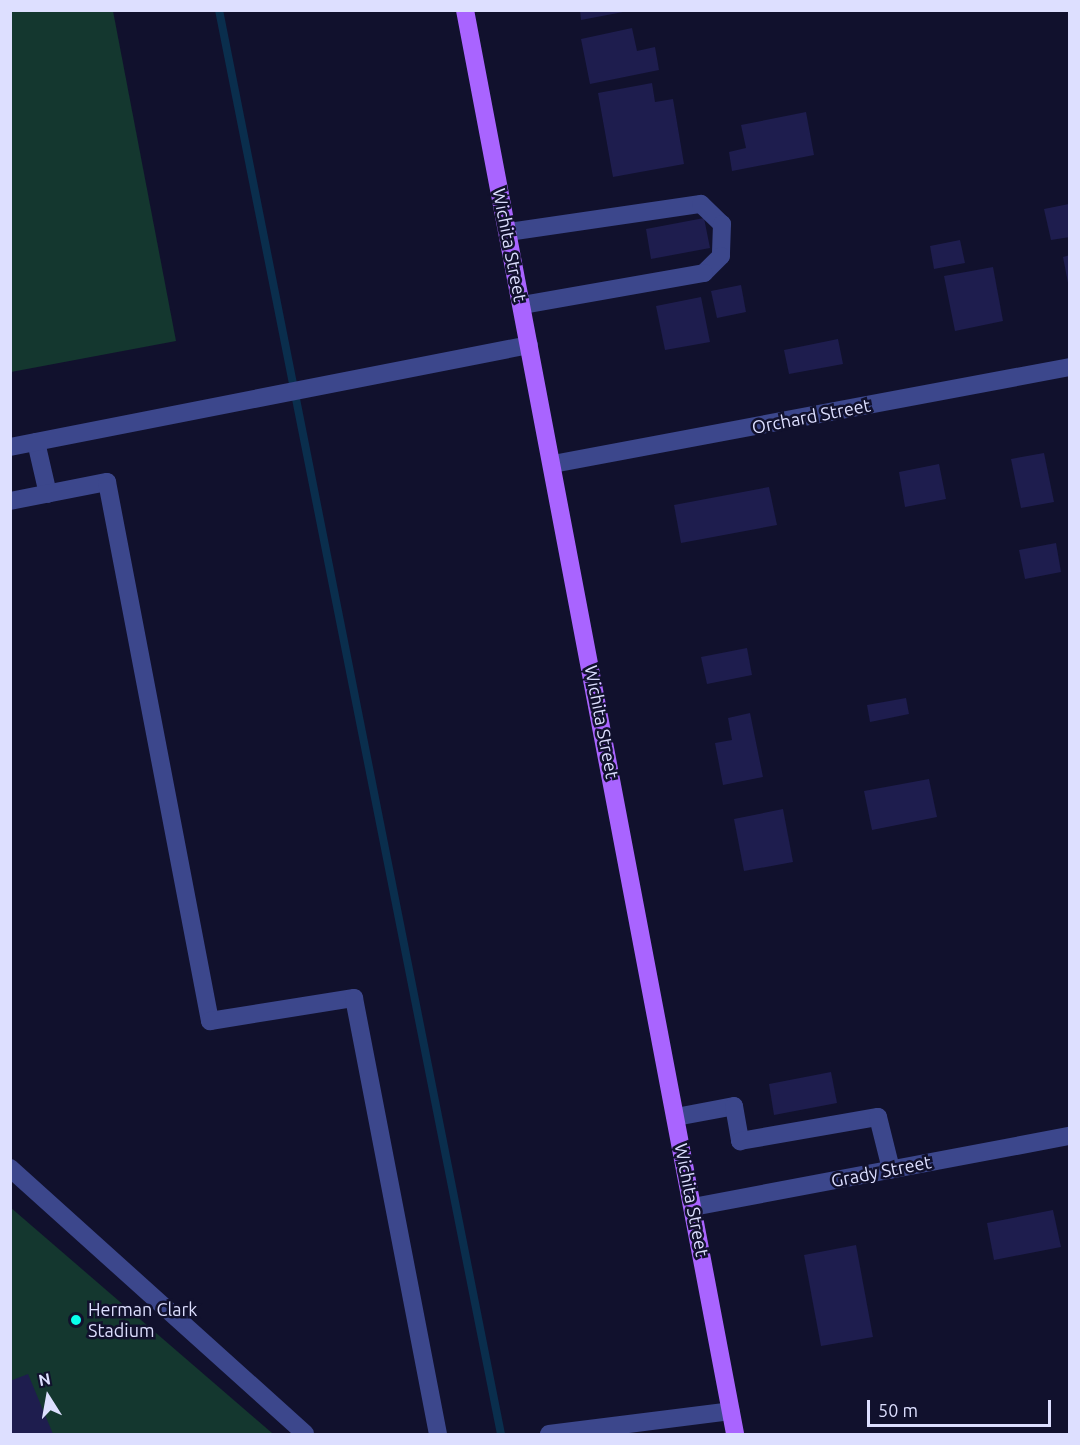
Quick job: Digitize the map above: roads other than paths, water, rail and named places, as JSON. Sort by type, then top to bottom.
[{"type":"main road","name":"Wichita Street","points":[[465,10],[735,1434]]},
{"type":"street","points":[[508,232],[700,204],[722,224],[722,256],[704,273],[522,305]]},
{"type":"street","points":[[10,447],[530,345]]},
{"type":"street","name":"Orchard Street","points":[[553,465],[1070,367]]},
{"type":"street","points":[[36,442],[48,494]]},
{"type":"street","points":[[10,501],[107,482],[210,1021],[354,998],[438,1434]]},
{"type":"street","points":[[676,1117],[734,1106],[740,1141],[878,1117],[891,1169]]},
{"type":"street","name":"Grady Street","points":[[693,1207],[1070,1136]]},
{"type":"street","points":[[10,1168],[305,1434]]},
{"type":"street","points":[[549,1434],[731,1411]]},
{"type":"waterway","points":[[219,10],[501,1434]]},
{"type":"place","name":"Herman Clark Stadium","points":[[76,1320]]}]
